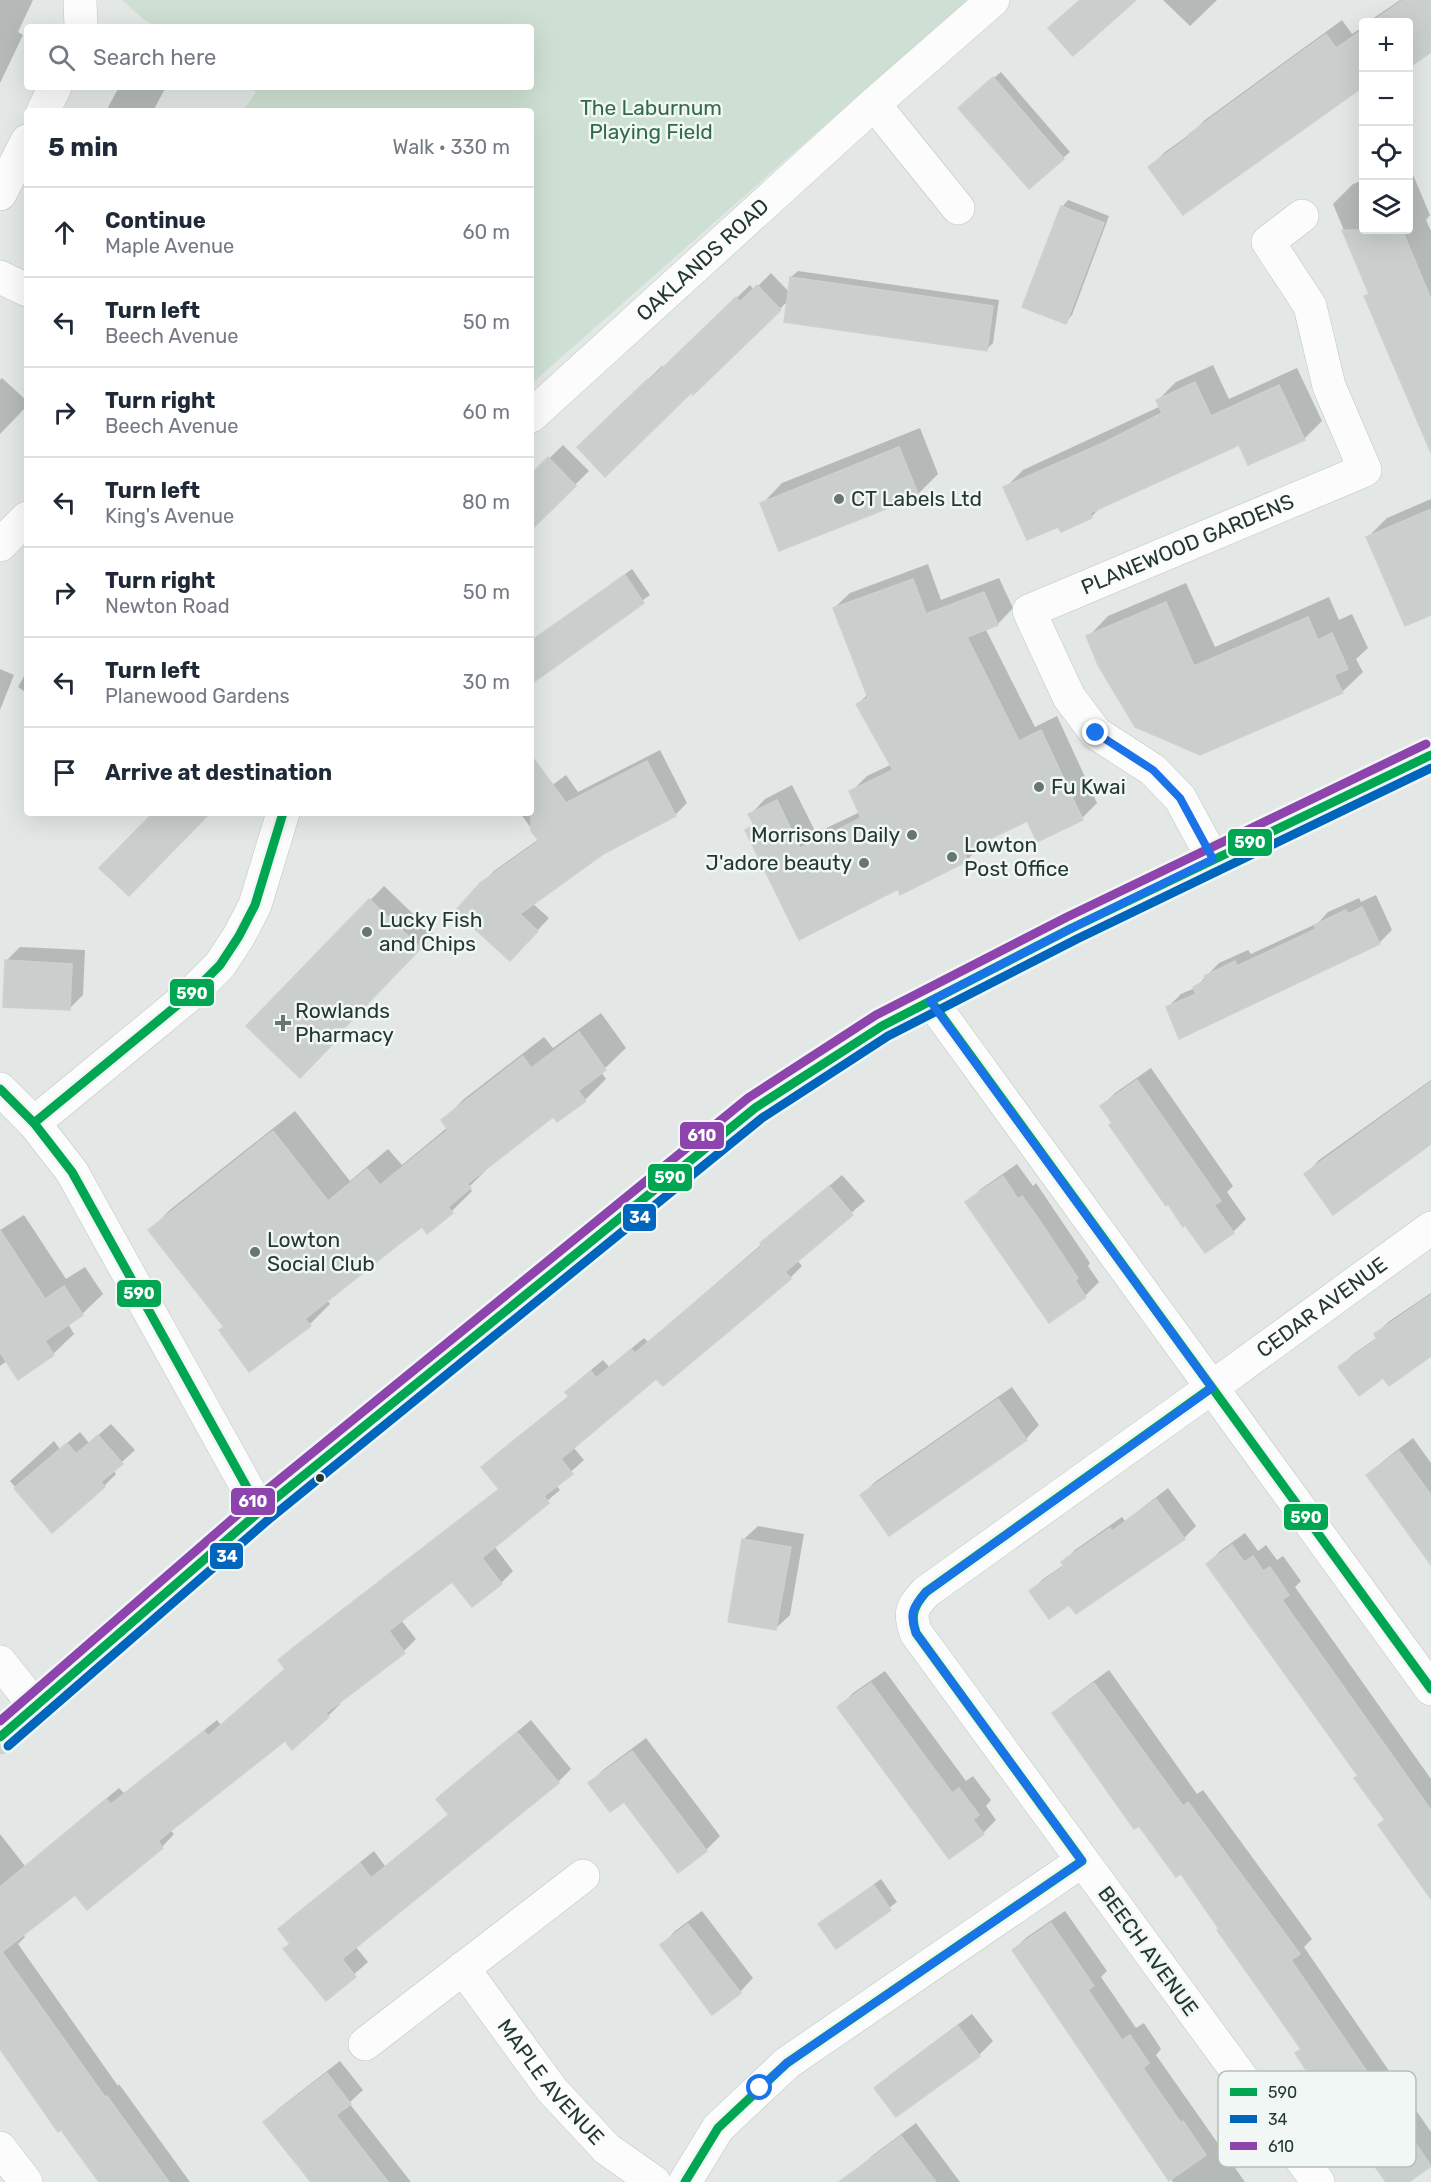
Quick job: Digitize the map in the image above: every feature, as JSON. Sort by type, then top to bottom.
[{"type":"main road","points":[[0,1737],[260,1511],[755,1108],[838,1052],[882,1026],[1072,928],[1431,755]]},
{"type":"street","points":[[80,0],[81,24]]},
{"type":"street","name":"OAKLANDS ROAD","points":[[534,413],[874,104],[993,0]]},
{"type":"street","points":[[44,108],[54,90]]},
{"type":"street","points":[[874,104],[958,208]]},
{"type":"street","points":[[0,194],[24,147]]},
{"type":"street","name":"PLANEWOOD GARDENS","points":[[1213,859],[1180,798],[1153,770],[1096,733],[1069,697],[1029,611],[1365,471],[1329,386],[1310,306],[1268,242],[1302,216]]},
{"type":"street","points":[[0,277],[24,289]]},
{"type":"street","points":[[0,545],[24,521]]},
{"type":"street","points":[[34,1123],[192,993],[220,965],[255,905],[282,816]]},
{"type":"street","points":[[930,1001],[1431,1689]]},
{"type":"street","points":[[0,1089],[34,1123],[77,1181],[260,1511]]},
{"type":"street","name":"CEDAR AVENUE","points":[[1212,1388],[1431,1228]]},
{"type":"street","name":"BEECH AVENUE","points":[[1212,1388],[926,1592],[915,1604],[911,1618],[916,1633],[1236,2071]]},
{"type":"street","points":[[0,1662],[35,1706]]},
{"type":"street","points":[[685,2182],[718,2128],[787,2063],[1082,1861]]},
{"type":"street","points":[[364,2044],[583,1876]]},
{"type":"street","name":"MAPLE AVENUE","points":[[463,1968],[552,2090],[607,2149],[654,2182]]},
{"type":"street","points":[[0,2148],[26,2182]]},
{"type":"street","name":"BEECH AVENUE","points":[[1307,2167],[1318,2182]]},
{"type":"green space","name":"The Laburnum Playing Field","points":[[122,0],[967,0],[534,381],[534,108],[245,108],[256,92],[253,90],[534,90],[534,24],[151,24]]},
{"type":"building","points":[[1080,0],[1136,0],[1073,56],[1048,28]]},
{"type":"building","points":[[1403,0],[1431,0],[1431,52],[1413,65],[1413,18],[1378,18]]},
{"type":"building","points":[[1359,32],[1359,90],[1183,215],[1148,167],[1326,34],[1336,48]]},
{"type":"building","points":[[993,77],[1064,159],[1029,189],[958,108]]},
{"type":"building","points":[[1061,206],[1104,223],[1066,324],[1022,307]]},
{"type":"building","points":[[1342,230],[1359,230],[1359,234],[1404,234],[1431,299],[1431,453],[1364,296],[1369,294]]},
{"type":"building","points":[[790,277],[993,306],[987,351],[784,322]]},
{"type":"building","points":[[757,285],[781,310],[605,477],[577,447],[736,297],[740,302]]},
{"type":"building","points":[[1195,382],[1211,416],[1279,385],[1305,440],[1248,465],[1239,445],[1090,513],[1092,518],[1061,532],[1058,527],[1027,540],[1003,487],[1105,442],[1162,413],[1156,400]]},
{"type":"building","name":"CT Labels Ltd","points":[[899,447],[919,496],[779,551],[760,503]]},
{"type":"building","points":[[548,457],[576,486],[534,527],[534,471]]},
{"type":"building","points":[[1431,509],[1431,615],[1405,626],[1366,537]]},
{"type":"building","points":[[625,575],[644,603],[534,682],[534,639]]},
{"type":"building","points":[[913,579],[926,614],[984,592],[998,625],[967,637],[1019,741],[1041,730],[1083,820],[1037,842],[1027,821],[963,852],[968,861],[900,895],[898,889],[799,940],[745,830],[754,825],[748,814],[777,800],[800,848],[861,818],[849,791],[893,770],[856,704],[868,698],[833,608]]},
{"type":"building","points":[[1166,602],[1194,666],[1308,617],[1318,640],[1332,633],[1348,669],[1334,675],[1343,693],[1200,755],[1135,727],[1098,665],[1086,636]]},
{"type":"building","points":[[534,759],[566,803],[647,761],[676,816],[605,853],[520,914],[538,931],[510,961],[455,911],[480,883],[539,841],[531,831],[531,816],[534,816]]},
{"type":"building","points":[[150,816],[207,816],[129,896],[99,868]]},
{"type":"building","points":[[369,899],[421,948],[330,1043],[332,1045],[300,1078],[246,1026]]},
{"type":"building","points":[[1362,907],[1380,944],[1179,1039],[1166,1007],[1196,994],[1193,987],[1206,980],[1204,976],[1235,961],[1237,966],[1316,929],[1314,925],[1346,910],[1348,914]]},
{"type":"building","points":[[5,960],[72,964],[70,1010],[3,1007]]},
{"type":"building","points":[[579,1032],[606,1070],[578,1091],[586,1101],[557,1122],[553,1117],[467,1184],[471,1188],[448,1207],[453,1213],[427,1234],[422,1227],[398,1245],[305,1319],[311,1326],[249,1372],[219,1330],[224,1327],[148,1230],[273,1131],[328,1201],[367,1169],[380,1185],[448,1130],[441,1120],[523,1056],[531,1068]]},
{"type":"building","points":[[1137,1080],[1221,1201],[1214,1205],[1234,1233],[1205,1253],[1185,1225],[1183,1227],[1168,1204],[1166,1206],[1109,1125],[1112,1123],[1100,1106]]},
{"type":"building","points":[[1431,1082],[1431,1144],[1333,1215],[1304,1174]]},
{"type":"building","points":[[1003,1176],[1018,1199],[1022,1196],[1038,1218],[1078,1278],[1075,1280],[1086,1297],[1049,1323],[965,1202]]},
{"type":"building","points":[[829,1186],[853,1215],[785,1272],[791,1279],[710,1347],[663,1386],[656,1379],[561,1459],[573,1474],[544,1496],[549,1503],[482,1558],[502,1584],[472,1607],[452,1582],[389,1631],[405,1653],[326,1713],[329,1717],[292,1750],[285,1741],[158,1841],[163,1848],[87,1910],[75,1895],[2,1952],[105,2097],[107,2096],[169,2182],[99,2182],[61,2130],[58,2132],[0,2049],[0,1887],[106,1799],[111,1804],[204,1731],[208,1736],[285,1669],[278,1660],[499,1489],[481,1467],[569,1397],[565,1392],[591,1371],[596,1378],[631,1349],[635,1353],[762,1246],[760,1243]]},
{"type":"building","points":[[0,1230],[45,1299],[64,1286],[83,1315],[45,1341],[54,1355],[18,1380],[0,1352]]},
{"type":"building","points":[[1431,1295],[1431,1356],[1389,1386],[1383,1378],[1359,1396],[1338,1367],[1377,1339],[1374,1334]]},
{"type":"building","points":[[998,1399],[1027,1440],[889,1536],[860,1495]]},
{"type":"building","points":[[98,1435],[123,1464],[101,1482],[105,1487],[52,1533],[14,1488],[67,1443],[76,1454]]},
{"type":"building","points":[[1399,1451],[1431,1495],[1431,1565],[1366,1475]]},
{"type":"building","points":[[1156,1499],[1185,1539],[1076,1614],[1069,1605],[1049,1619],[1029,1591],[1064,1566],[1061,1562],[1110,1528],[1112,1531]]},
{"type":"building","points":[[742,1539],[791,1547],[776,1630],[728,1622]]},
{"type":"building","points":[[1232,1545],[1244,1562],[1253,1556],[1263,1571],[1270,1567],[1289,1595],[1282,1600],[1431,1810],[1431,1899],[1378,1825],[1385,1820],[1354,1778],[1358,1776],[1206,1564]]},
{"type":"building","points":[[871,1683],[952,1793],[959,1788],[979,1815],[973,1820],[984,1834],[949,1859],[837,1707]]},
{"type":"building","points":[[1094,1683],[1183,1806],[1188,1802],[1300,1954],[1291,1960],[1366,2071],[1307,2071],[1295,2053],[1301,2049],[1217,1930],[1219,1929],[1181,1874],[1176,1877],[1139,1826],[1134,1829],[1052,1713]]},
{"type":"building","points":[[517,1732],[559,1783],[342,1959],[356,1977],[326,2001],[283,1949],[290,1944],[278,1929],[360,1863],[371,1878],[449,1815],[436,1799]]},
{"type":"building","points":[[632,1751],[707,1851],[678,1873],[624,1802],[610,1812],[588,1783]]},
{"type":"building","points":[[874,1885],[891,1910],[836,1949],[818,1924]]},
{"type":"building","points":[[1051,1923],[1094,1986],[1088,1990],[1122,2040],[1130,2035],[1149,2063],[1143,2068],[1206,2155],[1169,2181],[1012,1950]]},
{"type":"building","points":[[688,1924],[741,1993],[712,2015],[660,1945]]},
{"type":"building","points":[[958,2026],[980,2056],[896,2117],[874,2088]]},
{"type":"building","points":[[327,2073],[351,2104],[336,2115],[388,2182],[311,2182],[263,2122]]},
{"type":"building","points":[[901,2136],[936,2182],[839,2182]]},
{"type":"building","points":[[1416,2144],[1431,2166],[1409,2182],[1386,2182],[1375,2167],[1416,2167]]},
{"type":"transit line","name":"610","points":[[0,1721],[252,1502],[748,1098],[876,1015],[1067,917],[1426,744]]},
{"type":"transit line","name":"590","points":[[0,1737],[260,1511],[755,1108],[882,1026],[1072,928],[1431,755]]},
{"type":"transit line","name":"34","points":[[8,1746],[268,1520],[762,1118],[888,1036],[1077,939],[1431,768]]},
{"type":"transit line","name":"590","points":[[34,1123],[192,993],[220,965],[255,905],[282,816]]},
{"type":"transit line","name":"590","points":[[931,1001],[1431,1689]]},
{"type":"transit line","name":"590","points":[[0,1089],[34,1123],[72,1172],[260,1511]]},
{"type":"transit line","name":"590","points":[[685,2182],[718,2128],[787,2063],[1082,1861],[916,1633],[913,1621],[914,1611],[926,1592],[1211,1388]]},
{"type":"place","name":"CT Labels Ltd","points":[[839,499]]},
{"type":"place","name":"Fu Kwai","points":[[1039,787]]},
{"type":"place","name":"Morrisons Daily","points":[[912,835]]},
{"type":"place","name":"Lowton Post Office","points":[[952,857]]},
{"type":"place","name":"J'adore beauty","points":[[864,863]]},
{"type":"place","name":"Lucky Fish and Chips","points":[[367,932]]},
{"type":"place","name":"Rowlands Pharmacy","points":[[283,1023]]},
{"type":"place","name":"Lowton Social Club","points":[[255,1252]]},
{"type":"route","points":[[760,2088],[787,2063],[1082,1861],[916,1633],[911,1618],[915,1604],[926,1592],[1212,1388],[930,1001],[1213,859],[1180,798],[1153,770],[1096,733]]}]
